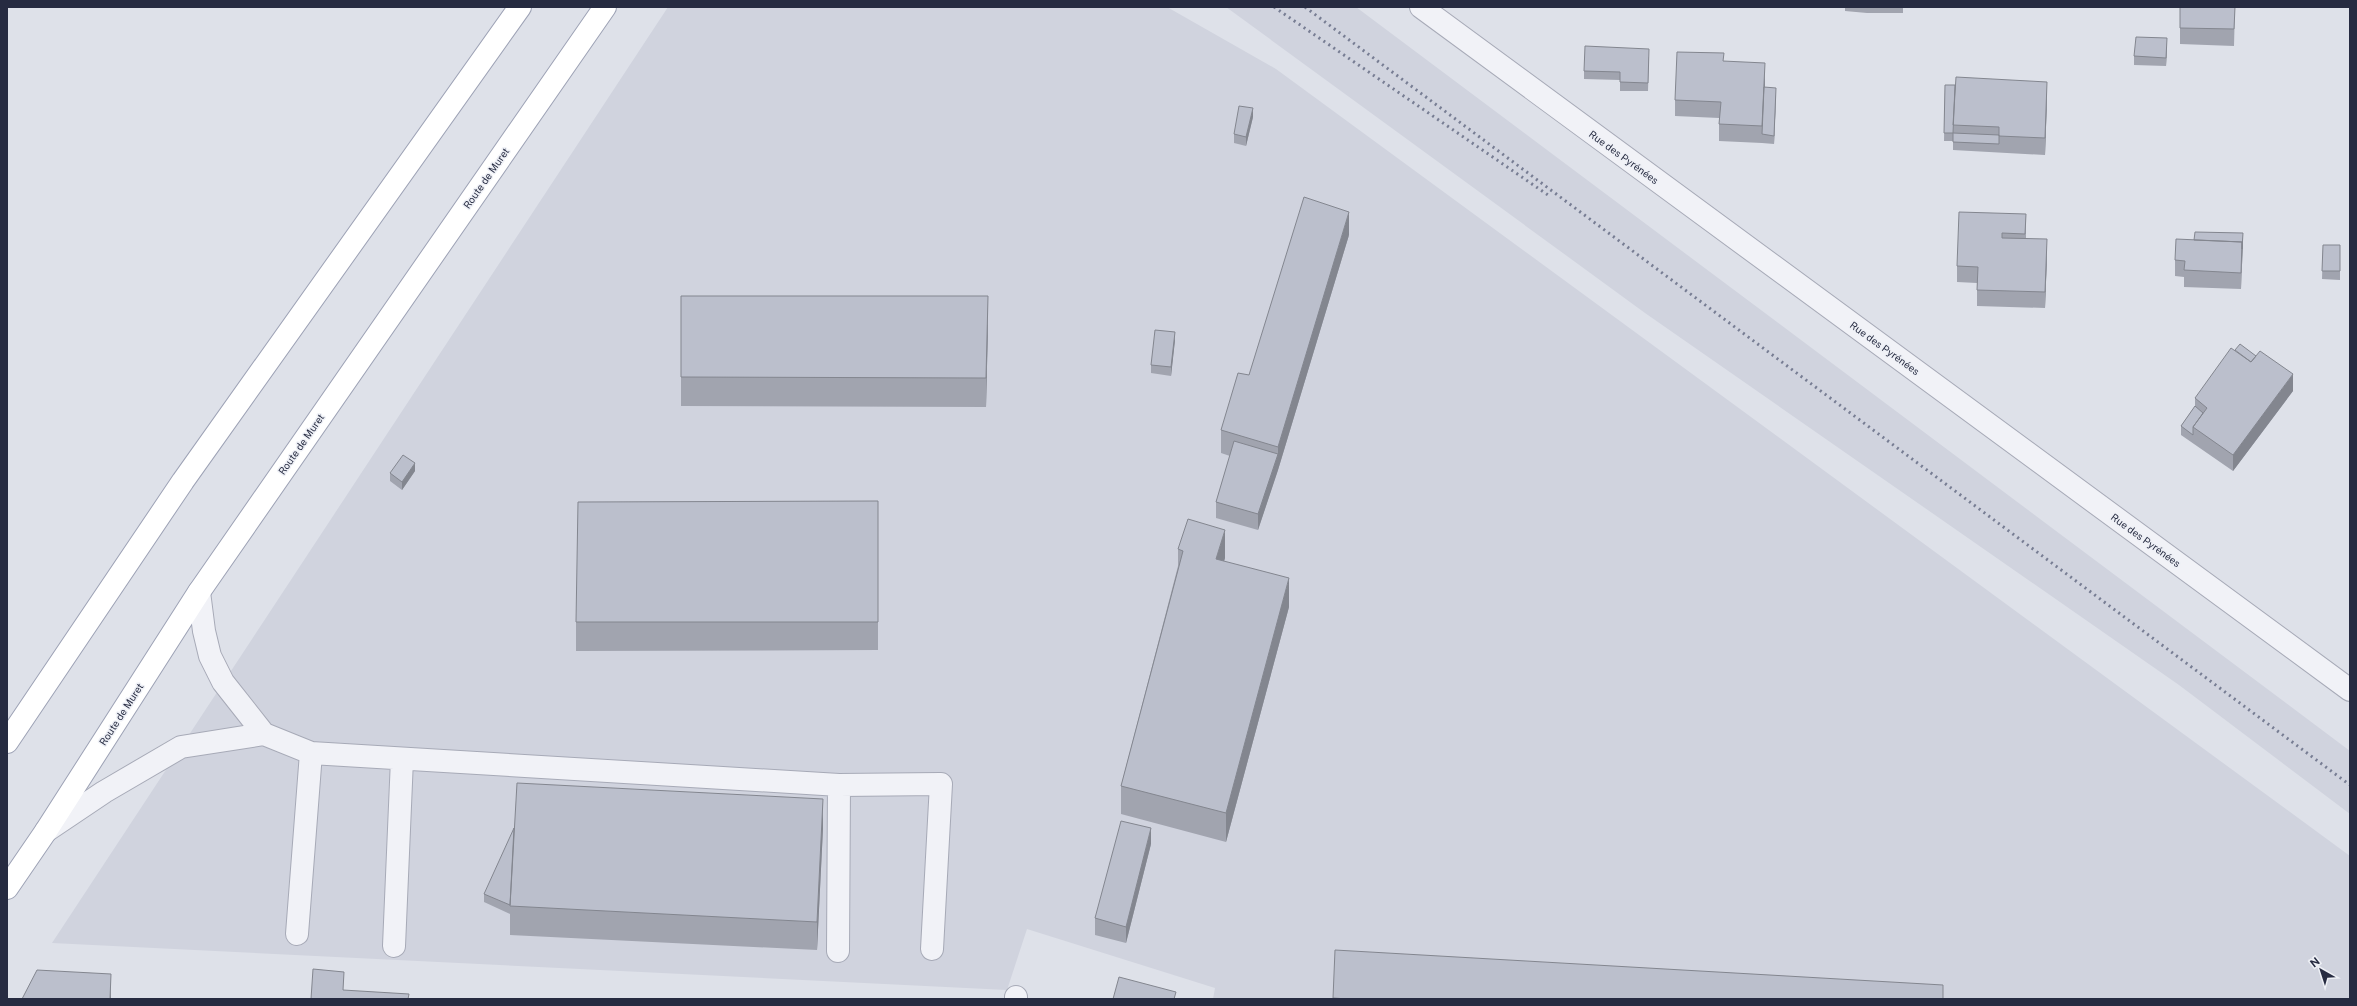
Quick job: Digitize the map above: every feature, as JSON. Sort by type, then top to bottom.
[{"type":"main road","points":[[7,742],[183,481],[520,7]]},
{"type":"main road","name":"Route de Muret","points":[[7,888],[46,832],[199,592],[605,7]]},
{"type":"street","name":"Rue des Pyrénées","points":[[1421,7],[2350,690]]},
{"type":"street","points":[[199,592],[204,631],[210,656],[224,682],[264,734],[311,753],[839,785],[941,784],[932,949]]},
{"type":"street","points":[[46,832],[110,788],[181,747],[264,734]]},
{"type":"street","points":[[297,934],[311,753]]},
{"type":"street","points":[[394,946],[402,759]]},
{"type":"street","points":[[838,951],[839,785]]},
{"type":"shaded area","points":[[668,7],[1167,7],[1276,69],[2350,856],[2350,999],[1213,999],[1215,988],[1027,929],[1007,990],[52,943]]},
{"type":"shaded area","points":[[1226,7],[1356,7],[2350,751],[2350,814],[2179,685],[1645,313]]},
{"type":"building","points":[[2180,7],[2235,7],[2234,29],[2180,28]]},
{"type":"building","points":[[2136,37],[2167,38],[2166,58],[2134,56]]},
{"type":"building","points":[[1585,46],[1649,49],[1648,83],[1620,82],[1620,72],[1584,71]]},
{"type":"building","points":[[1677,52],[1724,53],[1723,61],[1765,63],[1762,126],[1719,124],[1721,102],[1675,100]]},
{"type":"building","points":[[1956,77],[2047,82],[2045,138],[1999,136],[1999,127],[1953,125]]},
{"type":"building","points":[[1945,85],[1955,85],[1953,133],[1944,133]]},
{"type":"building","points":[[1764,87],[1776,88],[1774,136],[1762,134]]},
{"type":"building","points":[[1239,106],[1253,108],[1246,137],[1234,134]]},
{"type":"building","points":[[1953,133],[1999,135],[1999,144],[1953,142]]},
{"type":"building","points":[[1304,197],[1349,212],[1278,447],[1221,430],[1238,373],[1249,375]]},
{"type":"building","points":[[1959,212],[2026,214],[2025,234],[2002,233],[2002,238],[2047,239],[2045,292],[1977,290],[1978,267],[1957,266]]},
{"type":"building","points":[[2195,232],[2243,233],[2242,249],[2242,242],[2194,240]]},
{"type":"building","points":[[2176,239],[2242,242],[2241,273],[2184,270],[2185,261],[2175,260]]},
{"type":"building","points":[[2323,245],[2340,245],[2340,271],[2322,271]]},
{"type":"building","points":[[681,296],[988,296],[986,378],[681,377]]},
{"type":"building","points":[[1155,330],[1175,332],[1171,367],[1151,365]]},
{"type":"building","points":[[2240,344],[2256,356],[2251,362],[2235,350]]},
{"type":"building","points":[[2231,348],[2251,362],[2260,351],[2293,374],[2233,455],[2193,427],[2207,408],[2195,398]]},
{"type":"building","points":[[2195,406],[2203,413],[2193,427],[2193,435],[2181,426]]},
{"type":"building","points":[[1234,441],[1278,454],[1258,514],[1216,502]]},
{"type":"building","points":[[403,455],[415,463],[402,482],[390,473]]},
{"type":"building","points":[[878,501],[878,622],[576,622],[578,502]]},
{"type":"building","points":[[1188,519],[1225,530],[1216,559],[1289,578],[1226,813],[1121,786],[1183,551],[1178,549]]},
{"type":"building","points":[[517,783],[823,799],[817,922],[510,906]]},
{"type":"building","points":[[1121,821],[1151,828],[1126,927],[1095,918]]},
{"type":"building","points":[[514,828],[510,905],[484,894]]},
{"type":"building","points":[[1335,950],[1943,985],[1943,999],[1333,998]]},
{"type":"building","points":[[313,969],[344,972],[343,990],[409,994],[408,999],[311,999]]},
{"type":"building","points":[[37,970],[111,974],[110,999],[22,999]]},
{"type":"building","points":[[1119,977],[1176,992],[1174,999],[1113,999]]},
{"type":"railway","points":[[1274,7],[1548,195]]},
{"type":"railway","points":[[1305,7],[2350,785]]}]
